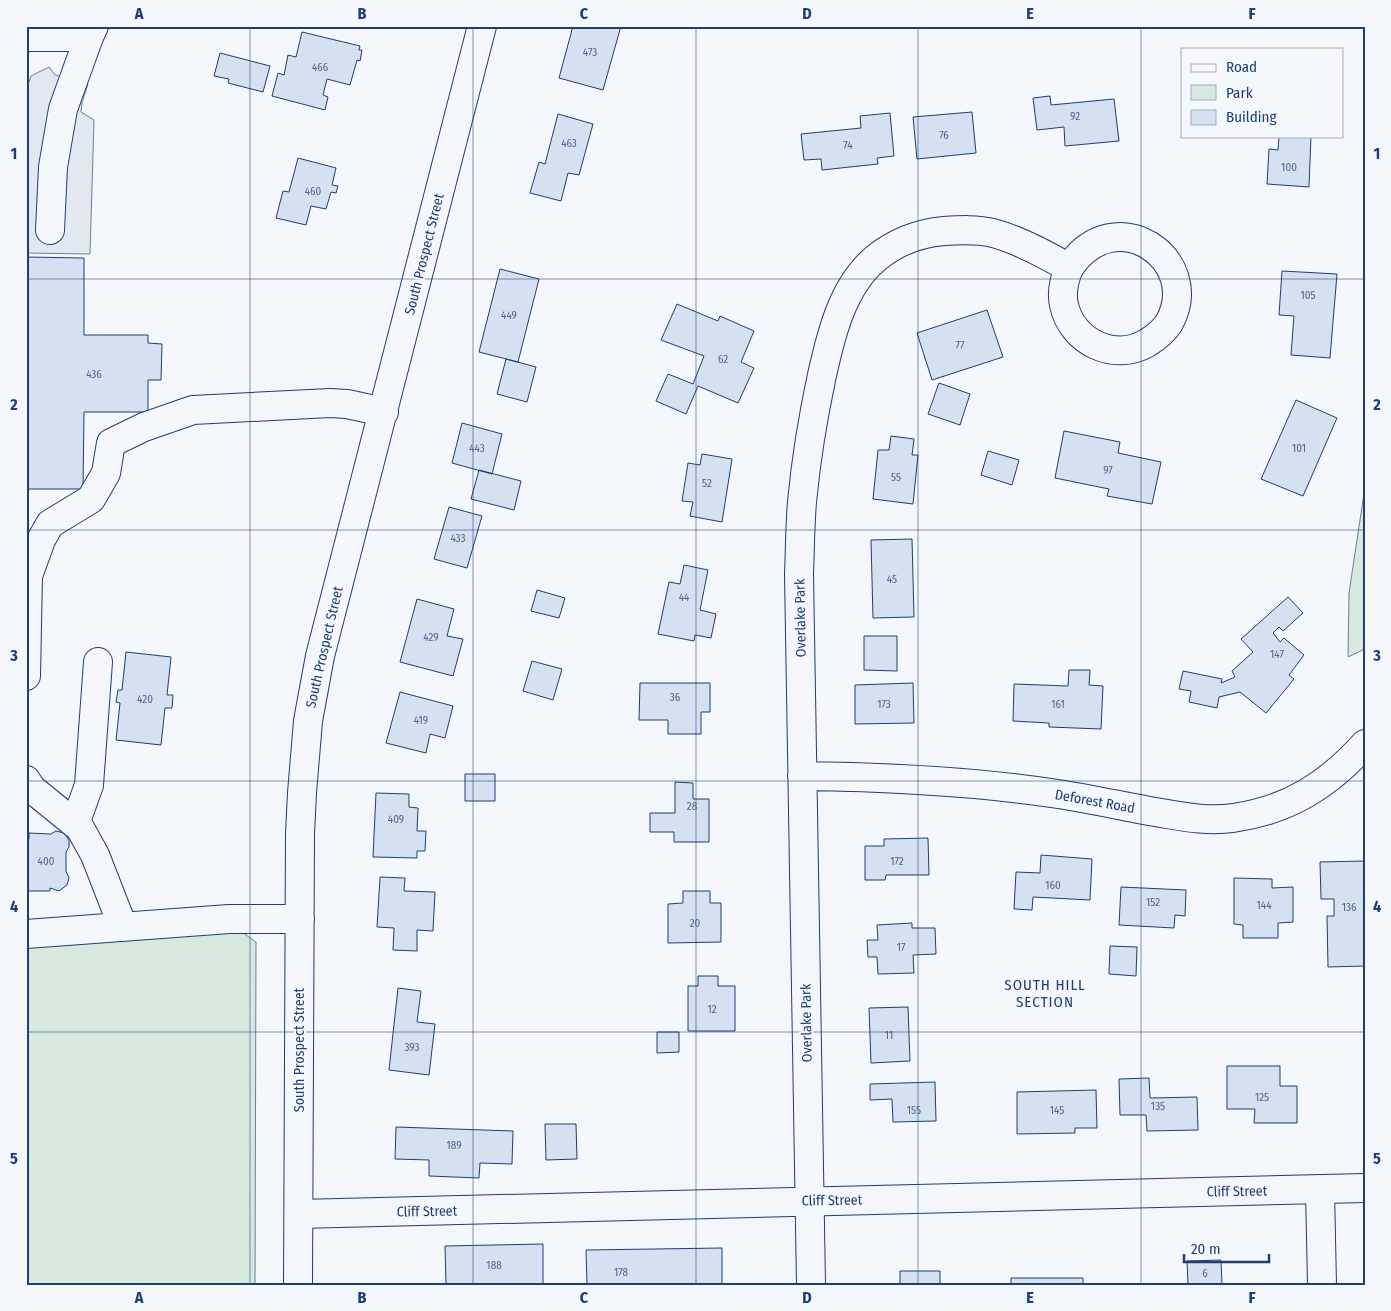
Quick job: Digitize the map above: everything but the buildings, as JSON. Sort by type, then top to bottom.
[{"type":"street","name":"South Prospect Street","points":[[298,1285],[302,793],[308,721],[320,656],[482,26]]},
{"type":"street","points":[[26,37],[92,32],[63,109],[53,166],[50,230]]},
{"type":"street","name":"Overlake Park","points":[[811,1285],[799,574],[806,461],[830,339],[847,296],[859,277],[874,260],[892,247],[911,238],[934,232],[954,230],[992,233],[1032,249],[1068,268]]},
{"type":"street","points":[[1129,238],[1151,246],[1168,263],[1176,286],[1175,309],[1169,323],[1153,340],[1130,350],[1117,351],[1093,344],[1082,337],[1068,317],[1064,304],[1064,280],[1068,268],[1084,249],[1105,239],[1129,238]]},
{"type":"street","points":[[26,676],[28,576],[40,540],[50,524],[91,499],[106,472],[111,443],[144,427],[193,410],[330,403],[347,404],[384,412]]},
{"type":"street","points":[[76,824],[89,784],[98,662]]},
{"type":"street","name":"Deforest Road","points":[[802,776],[909,778],[956,782],[1058,794],[1184,817],[1218,819],[1234,818],[1284,806],[1308,794],[1331,778],[1365,744]]},
{"type":"street","points":[[26,780],[32,789],[80,828],[95,855],[124,926]]},
{"type":"street","points":[[26,934],[229,919],[300,919]]},
{"type":"street","name":"Cliff Street","points":[[299,1214],[810,1200],[1365,1188]]},
{"type":"street","points":[[1320,1189],[1322,1285]]},
{"type":"green space","points":[[1365,487],[1365,649],[1348,657],[1349,593]]},
{"type":"green space","points":[[232,925],[256,942],[255,1285],[26,1285],[26,945]]},
{"type":"shaded area","points":[[49,67],[55,75],[88,84],[81,112],[94,120],[90,254],[26,253],[26,83],[29,82],[31,76]]},
{"type":"district","name":"SOUTH HILL SECTION","points":[[1045,994]]}]
